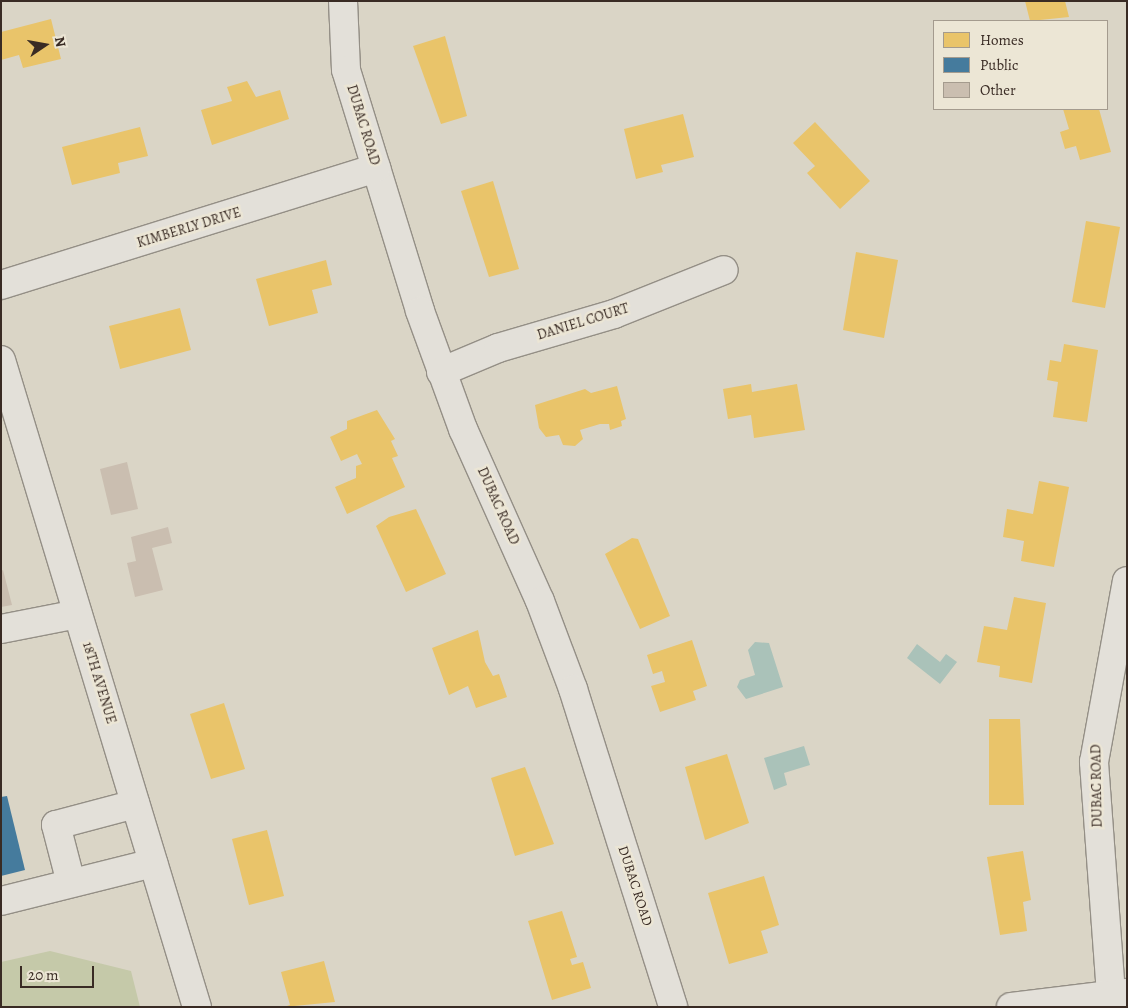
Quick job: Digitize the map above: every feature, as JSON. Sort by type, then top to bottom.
[{"type":"street","name":"DUBAC ROAD","points":[[343,1],[346,70],[441,372],[540,601],[573,690],[673,1007]]},
{"type":"street","name":"KIMBERLY DRIVE","points":[[1,285],[376,168]]},
{"type":"street","name":"DANIEL COURT","points":[[441,372],[498,348],[614,314],[724,270]]},
{"type":"street","name":"18TH AVENUE","points":[[1,360],[196,1007]]},
{"type":"street","name":"DUBAC ROAD","points":[[1119,993],[1094,762],[1127,580]]},
{"type":"street","points":[[1,629],[78,614]]},
{"type":"street","points":[[71,883],[56,825],[135,804]]},
{"type":"street","points":[[1,901],[153,863]]},
{"type":"street","points":[[1011,1007],[1119,993]]},
{"type":"green space","points":[[50,951],[131,971],[140,1007],[1,1007],[1,962]]},
{"type":"shaded area","points":[[755,642],[769,643],[783,687],[746,699],[737,687],[740,680],[755,675],[748,650]]},
{"type":"shaded area","points":[[917,644],[940,662],[946,654],[957,662],[940,684],[907,658]]},
{"type":"shaded area","points":[[804,746],[810,765],[784,773],[787,785],[774,790],[764,758]]},
{"type":"building: Homes","points":[[1025,1],[1065,1],[1069,17],[1030,20]]},
{"type":"building: Homes","points":[[51,19],[61,59],[23,68],[19,55],[1,60],[1,32]]},
{"type":"building: Homes","points":[[445,36],[467,116],[441,124],[413,46]]},
{"type":"building: Homes","points":[[247,81],[256,97],[280,90],[289,119],[212,145],[201,110],[232,101],[227,87]]},
{"type":"building: Homes","points":[[1063,110],[1099,110],[1111,152],[1080,160],[1076,146],[1065,149],[1060,132],[1069,129]]},
{"type":"building: Homes","points":[[683,114],[694,157],[661,165],[663,172],[636,179],[624,129]]},
{"type":"building: Homes","points":[[815,122],[870,181],[840,209],[807,173],[815,166],[793,143]]},
{"type":"building: Homes","points":[[140,127],[148,156],[118,163],[120,173],[72,185],[62,147]]},
{"type":"building: Homes","points":[[493,181],[519,269],[489,277],[461,191]]},
{"type":"building: Homes","points":[[1086,221],[1120,227],[1105,308],[1072,302]]},
{"type":"building: Homes","points":[[856,252],[898,260],[884,338],[843,330]]},
{"type":"building: Homes","points":[[326,260],[332,285],[312,290],[318,313],[269,326],[256,279]]},
{"type":"building: Homes","points":[[180,308],[191,350],[120,369],[109,326]]},
{"type":"building: Homes","points":[[1064,344],[1098,350],[1087,422],[1053,417],[1058,382],[1047,380],[1050,360],[1061,362]]},
{"type":"building: Homes","points":[[751,384],[752,392],[797,384],[805,430],[754,438],[751,415],[728,419],[723,389]]},
{"type":"building: Homes","points":[[617,386],[626,419],[621,421],[622,426],[610,430],[609,424],[600,424],[580,430],[583,439],[575,446],[563,445],[559,435],[546,437],[539,428],[535,405],[585,389],[591,393]]},
{"type":"building: Homes","points":[[377,410],[395,439],[391,441],[398,456],[392,458],[405,487],[347,514],[335,487],[356,478],[356,466],[362,464],[357,454],[341,461],[330,437],[347,429],[347,421]]},
{"type":"building: Homes","points":[[1039,481],[1069,487],[1054,567],[1021,561],[1024,541],[1003,537],[1007,509],[1033,514]]},
{"type":"building: Homes","points":[[416,509],[446,574],[406,592],[376,526],[389,517]]},
{"type":"building: Homes","points":[[632,538],[638,539],[670,616],[640,629],[605,554]]},
{"type":"building: Homes","points":[[1014,597],[1046,603],[1032,683],[999,677],[1000,666],[977,662],[984,626],[1007,630]]},
{"type":"building: Homes","points":[[478,630],[485,662],[493,676],[499,674],[507,697],[476,708],[468,686],[449,695],[432,648]]},
{"type":"building: Homes","points":[[692,640],[707,686],[693,691],[696,700],[660,712],[651,686],[665,682],[662,671],[653,674],[647,655]]},
{"type":"building: Homes","points":[[224,703],[245,769],[211,779],[190,714]]},
{"type":"building: Homes","points":[[989,719],[1020,719],[1024,805],[989,805]]},
{"type":"building: Homes","points":[[727,754],[749,823],[705,840],[685,767]]},
{"type":"building: Homes","points":[[525,767],[554,844],[515,856],[491,778]]},
{"type":"building: Homes","points":[[267,830],[284,896],[249,905],[232,839]]},
{"type":"building: Homes","points":[[1023,851],[1031,900],[1023,902],[1027,931],[1000,935],[987,857]]},
{"type":"building: Homes","points":[[764,876],[779,925],[761,931],[768,953],[729,964],[708,893]]},
{"type":"building: Homes","points":[[562,911],[577,957],[570,959],[572,965],[583,962],[591,988],[552,1000],[528,921]]},
{"type":"building: Homes","points":[[324,961],[335,1002],[284,1007],[290,1005],[281,972]]},
{"type":"building: Public","points":[[7,796],[25,870],[1,876],[1,797]]},
{"type":"building: Other","points":[[127,462],[138,509],[111,515],[100,469]]},
{"type":"building: Other","points":[[168,527],[172,543],[152,548],[163,590],[135,597],[127,563],[136,561],[131,537]]},
{"type":"building: Other","points":[[3,570],[12,605],[1,607],[1,571]]}]
